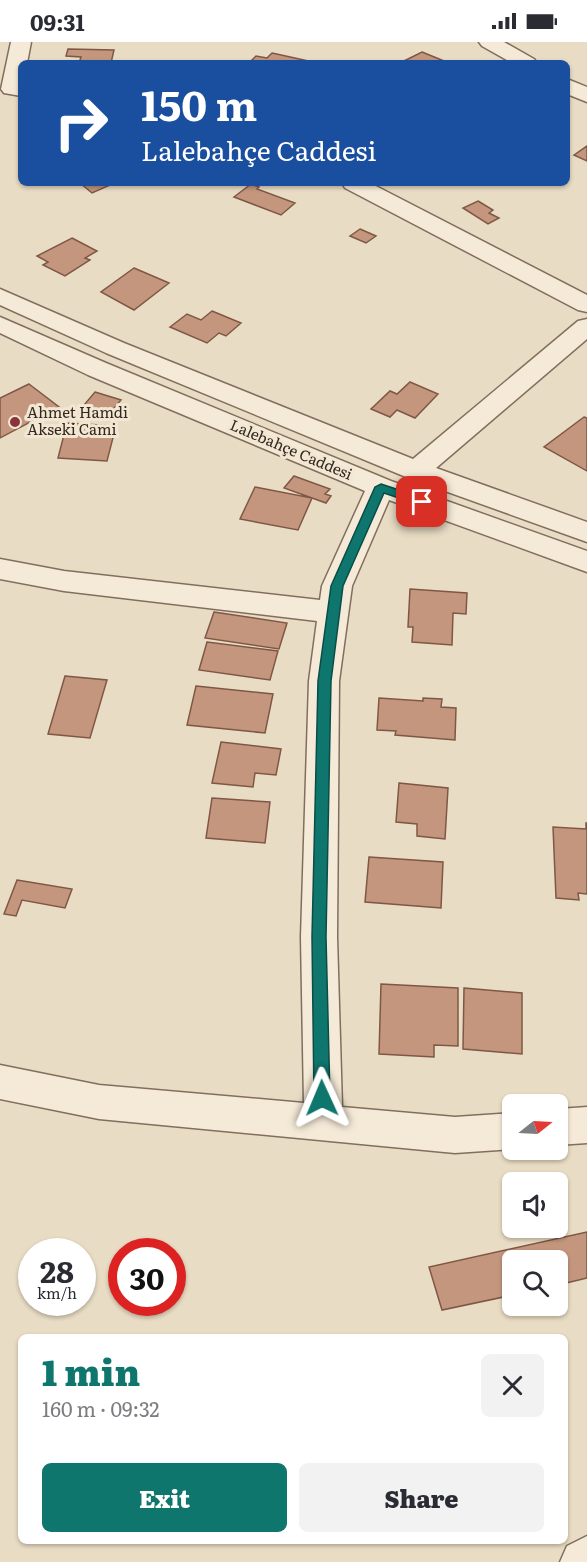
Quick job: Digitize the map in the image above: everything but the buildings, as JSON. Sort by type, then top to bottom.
[{"type":"street","points":[[11,90],[21,42]]},
{"type":"street","points":[[489,42],[522,60]]},
{"type":"street","points":[[570,87],[587,96]]},
{"type":"street","points":[[359,186],[587,305]]},
{"type":"street","name":"Lalebahçe Caddesi","points":[[0,296],[115,348],[416,471],[587,532]]},
{"type":"street","name":"Lalebahçe Caddesi","points":[[0,324],[97,369],[381,487],[587,562]]},
{"type":"street","points":[[416,471],[587,326]]},
{"type":"street","points":[[323,1121],[319,937],[324,681],[337,586],[381,487]]},
{"type":"street","points":[[0,569],[64,581],[333,612]]},
{"type":"street","points":[[0,1082],[99,1102],[455,1135],[502,1132]]},
{"type":"street","points":[[568,1126],[587,1125]]},
{"type":"street","points":[[583,1562],[587,1559]]},
{"type":"place","name":"Ahmet Hamdi Akseki Cami","points":[[15,422]]},
{"type":"route","points":[[322,1098],[319,937],[324,681],[337,586],[381,487],[422,502]]}]
